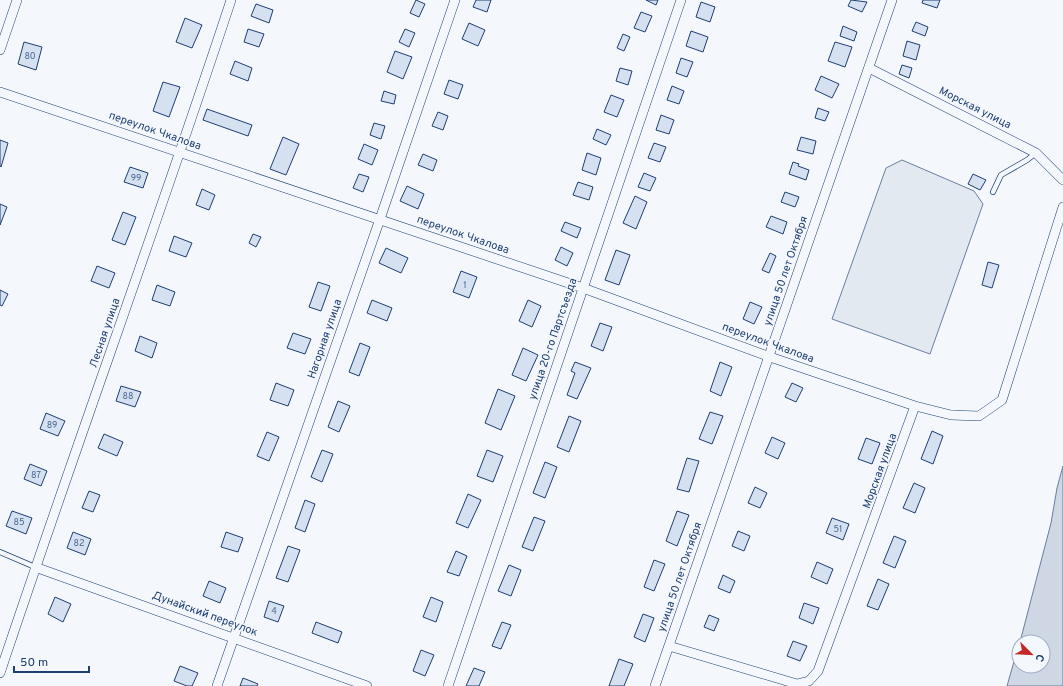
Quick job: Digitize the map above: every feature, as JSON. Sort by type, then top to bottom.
[{"type":"street","points":[[0,50],[17,0]]},
{"type":"street","name":"Лесная улица","points":[[0,673],[35,567],[181,153],[231,0]]},
{"type":"street","name":"Нагорная улица","points":[[216,686],[380,220],[455,0]]},
{"type":"street","name":"улица 20-го Партсъезда","points":[[448,686],[680,0]]},
{"type":"street","name":"улица 50 лет Октября","points":[[655,686],[770,357],[892,0]]},
{"type":"street","name":"Морская улица","points":[[869,68],[1036,153],[1063,180]]},
{"type":"street","name":"переулок Чкалова","points":[[0,92],[583,288],[770,357],[915,406]]},
{"type":"street","points":[[915,406],[951,415],[979,416],[1002,400],[1063,207]]},
{"type":"street","name":"Морская улица","points":[[669,646],[797,684],[809,681],[818,671],[915,406]]},
{"type":"street","name":"Дунайский переулок","points":[[35,567],[233,636],[367,686]]},
{"type":"lane","points":[[993,192],[1001,175],[1036,153]]},
{"type":"lane","points":[[0,552],[35,567]]},
{"type":"shaded area","points":[[902,160],[974,191],[983,204],[930,354],[832,319],[886,168]]},
{"type":"shaded area","points":[[1063,466],[1063,686],[1007,686],[1011,672],[1011,674],[1051,674],[1051,634],[1022,634],[1051,523],[1057,488]]},
{"type":"building","points":[[416,0],[425,4],[419,17],[410,13]]},
{"type":"building","points":[[476,0],[491,0],[487,12],[473,7]]},
{"type":"building","points":[[646,0],[658,0],[656,5]]},
{"type":"building","points":[[851,0],[867,2],[862,12],[848,6]]},
{"type":"building","points":[[923,0],[940,0],[937,8],[922,3]]},
{"type":"building","points":[[701,2],[715,7],[710,22],[696,17]]},
{"type":"building","points":[[256,4],[273,10],[269,23],[251,16]]},
{"type":"building","points":[[641,12],[652,16],[645,32],[634,28]]},
{"type":"building","points":[[185,18],[202,25],[192,48],[176,42]]},
{"type":"building","points":[[916,22],[928,27],[925,36],[912,31]]},
{"type":"building","points":[[469,23],[485,30],[478,46],[462,39]]},
{"type":"building","points":[[843,26],[857,32],[854,41],[840,36]]},
{"type":"building","points":[[248,29],[264,34],[259,47],[244,42]]},
{"type":"building","points":[[405,29],[415,33],[409,47],[399,42]]},
{"type":"building","points":[[691,31],[708,37],[703,52],[686,46]]},
{"type":"building","points":[[623,34],[630,37],[624,51],[617,48]]},
{"type":"building","points":[[907,41],[920,45],[916,60],[903,56]]},
{"type":"building","points":[[24,42],[42,47],[36,70],[18,64]]},
{"type":"building","points":[[835,42],[852,47],[845,67],[828,61]]},
{"type":"building","points":[[395,51],[412,57],[403,79],[387,72]]},
{"type":"building","points":[[681,58],[693,62],[687,77],[676,73]]},
{"type":"building","points":[[235,61],[252,68],[248,81],[230,74]]},
{"type":"building","points":[[902,65],[912,68],[909,78],[899,74]]},
{"type":"building","points":[[620,68],[632,71],[628,85],[616,81]]},
{"type":"building","points":[[821,76],[839,84],[832,98],[815,90]]},
{"type":"building","points":[[449,80],[463,85],[458,99],[444,94]]},
{"type":"building","points":[[163,82],[180,87],[169,117],[153,111]]},
{"type":"building","points":[[672,86],[684,91],[679,104],[667,100]]},
{"type":"building","points":[[384,91],[396,95],[394,104],[381,101]]},
{"type":"building","points":[[611,95],[624,100],[617,117],[604,112]]},
{"type":"building","points":[[818,108],[829,112],[825,121],[815,118]]},
{"type":"building","points":[[207,109],[252,125],[248,136],[203,120]]},
{"type":"building","points":[[438,112],[448,116],[443,130],[432,126]]},
{"type":"building","points":[[661,115],[674,120],[669,134],[656,130]]},
{"type":"building","points":[[374,123],[385,126],[381,139],[370,135]]},
{"type":"building","points":[[597,129],[611,135],[606,145],[593,139]]},
{"type":"building","points":[[283,137],[299,144],[286,175],[270,169]]},
{"type":"building","points":[[801,137],[816,141],[813,154],[797,150]]},
{"type":"building","points":[[0,140],[8,143],[1,167],[0,166]]},
{"type":"building","points":[[654,143],[666,147],[660,162],[648,158]]},
{"type":"building","points":[[364,144],[378,150],[372,165],[358,159]]},
{"type":"building","points":[[587,153],[601,158],[596,175],[582,170]]},
{"type":"building","points":[[423,154],[437,160],[433,171],[418,165]]},
{"type":"building","points":[[793,162],[799,164],[798,166],[809,170],[806,180],[789,174]]},
{"type":"building","points":[[130,167],[148,173],[143,188],[124,182]]},
{"type":"building","points":[[644,173],[656,178],[650,191],[638,187]]},
{"type":"building","points":[[359,174],[369,177],[363,192],[353,188]]},
{"type":"building","points":[[973,174],[986,180],[980,190],[968,184]]},
{"type":"building","points":[[578,182],[593,187],[589,200],[573,195]]},
{"type":"building","points":[[407,186],[424,194],[418,209],[400,201]]},
{"type":"building","points":[[202,189],[215,195],[209,210],[196,205]]},
{"type":"building","points":[[785,192],[799,197],[795,207],[781,202]]},
{"type":"building","points":[[635,196],[647,202],[636,229],[623,223]]},
{"type":"building","points":[[0,204],[7,207],[0,225]]},
{"type":"building","points":[[123,212],[136,217],[125,245],[112,240]]},
{"type":"building","points":[[771,216],[787,222],[783,234],[766,227]]},
{"type":"building","points":[[565,222],[581,228],[577,238],[561,231]]},
{"type":"building","points":[[253,234],[261,237],[256,247],[249,243]]},
{"type":"building","points":[[174,236],[192,243],[186,257],[169,251]]},
{"type":"building","points":[[561,247],[573,253],[567,266],[555,260]]},
{"type":"building","points":[[386,248],[408,258],[401,273],[379,263]]},
{"type":"building","points":[[616,250],[630,255],[619,285],[605,280]]},
{"type":"building","points":[[770,253],[776,256],[769,273],[762,270]]},
{"type":"building","points":[[988,262],[999,265],[992,288],[982,285]]},
{"type":"building","points":[[97,266],[115,273],[109,288],[91,281]]},
{"type":"building","points":[[461,271],[477,277],[469,298],[453,292]]},
{"type":"building","points":[[318,282],[330,286],[321,311],[309,307]]},
{"type":"building","points":[[157,285],[175,292],[170,306],[152,300]]},
{"type":"building","points":[[0,290],[8,294],[2,306],[0,305]]},
{"type":"building","points":[[372,300],[392,308],[387,321],[367,313]]},
{"type":"building","points":[[528,300],[541,306],[532,327],[519,321]]},
{"type":"building","points":[[750,302],[762,307],[754,324],[743,319]]},
{"type":"building","points":[[600,323],[612,327],[603,351],[591,346]]},
{"type":"building","points":[[293,333],[311,339],[305,354],[287,348]]},
{"type":"building","points":[[140,336],[157,343],[152,358],[135,351]]},
{"type":"building","points":[[360,343],[370,347],[359,376],[349,372]]},
{"type":"building","points":[[523,348],[538,355],[526,381],[512,375]]},
{"type":"building","points":[[575,362],[591,368],[577,399],[567,395],[575,373],[571,371]]},
{"type":"building","points":[[720,362],[732,367],[721,396],[710,391]]},
{"type":"building","points":[[276,383],[294,390],[288,406],[270,400]]},
{"type":"building","points":[[792,383],[803,388],[796,402],[785,397]]},
{"type":"building","points":[[121,386],[141,392],[135,407],[116,401]]},
{"type":"building","points":[[498,389],[515,396],[501,430],[485,423]]},
{"type":"building","points":[[338,401],[350,406],[339,432],[328,427]]},
{"type":"building","points":[[710,412],[723,416],[712,444],[699,439]]},
{"type":"building","points":[[46,413],[65,421],[58,436],[40,429]]},
{"type":"building","points":[[569,416],[581,421],[569,452],[557,447]]},
{"type":"building","points":[[932,431],[943,436],[933,464],[921,459]]},
{"type":"building","points":[[267,432],[279,437],[269,461],[257,456]]},
{"type":"building","points":[[104,434],[123,442],[117,456],[98,448]]},
{"type":"building","points":[[772,437],[785,443],[778,459],[765,453]]},
{"type":"building","points":[[866,438],[880,443],[872,464],[858,459]]},
{"type":"building","points":[[322,450],[333,454],[322,482],[311,477]]},
{"type":"building","points":[[487,450],[503,456],[493,482],[477,476]]},
{"type":"building","points":[[687,458],[699,461],[689,492],[677,489]]},
{"type":"building","points":[[545,462],[557,467],[545,498],[533,493]]},
{"type":"building","points":[[30,464],[47,471],[41,486],[24,479]]},
{"type":"building","points":[[914,483],[925,488],[915,513],[903,508]]},
{"type":"building","points":[[755,487],[767,493],[760,508],[748,503]]},
{"type":"building","points":[[89,491],[100,495],[93,512],[82,508]]},
{"type":"building","points":[[468,494],[481,500],[468,528],[456,523]]},
{"type":"building","points":[[305,500],[315,504],[305,532],[295,528]]},
{"type":"building","points":[[12,511],[32,518],[26,534],[6,526]]},
{"type":"building","points":[[677,511],[689,515],[677,546],[666,541]]},
{"type":"building","points":[[534,517],[545,521],[533,551],[522,547]]},
{"type":"building","points":[[832,518],[849,524],[843,540],[826,533]]},
{"type":"building","points":[[738,531],[750,536],[744,551],[732,546]]},
{"type":"building","points":[[73,532],[91,539],[85,555],[67,548]]},
{"type":"building","points":[[226,532],[243,538],[238,552],[221,547]]},
{"type":"building","points":[[894,536],[906,541],[895,568],[883,563]]},
{"type":"building","points":[[288,546],[300,550],[288,582],[276,578]]},
{"type":"building","points":[[456,551],[467,556],[459,576],[447,572]]},
{"type":"building","points":[[654,560],[665,564],[654,591],[644,587]]},
{"type":"building","points":[[817,562],[833,569],[827,584],[811,577]]},
{"type":"building","points":[[509,565],[521,570],[511,596],[498,591]]},
{"type":"building","points":[[723,575],[735,581],[730,593],[718,588]]},
{"type":"building","points":[[878,579],[889,584],[878,610],[867,606]]},
{"type":"building","points":[[209,581],[226,588],[220,603],[203,596]]},
{"type":"building","points":[[55,597],[71,604],[63,622],[48,614]]},
{"type":"building","points":[[431,597],[443,602],[436,622],[423,617]]},
{"type":"building","points":[[269,601],[284,606],[278,622],[264,617]]},
{"type":"building","points":[[804,603],[819,608],[813,624],[799,618]]},
{"type":"building","points":[[643,614],[654,618],[645,642],[634,637]]},
{"type":"building","points":[[709,615],[719,619],[714,631],[704,627]]},
{"type":"building","points":[[316,622],[342,632],[338,643],[312,633]]},
{"type":"building","points":[[502,622],[511,625],[501,649],[492,646]]},
{"type":"building","points":[[793,641],[807,646],[800,661],[787,656]]},
{"type":"building","points":[[421,650],[434,655],[425,676],[413,671]]},
{"type":"building","points":[[619,659],[633,664],[624,686],[609,686]]},
{"type":"building","points":[[180,666],[198,673],[192,686],[187,686],[174,681]]},
{"type":"building","points":[[474,668],[485,672],[479,686],[466,686]]},
{"type":"building","points":[[243,678],[258,684],[257,686],[240,686]]}]
